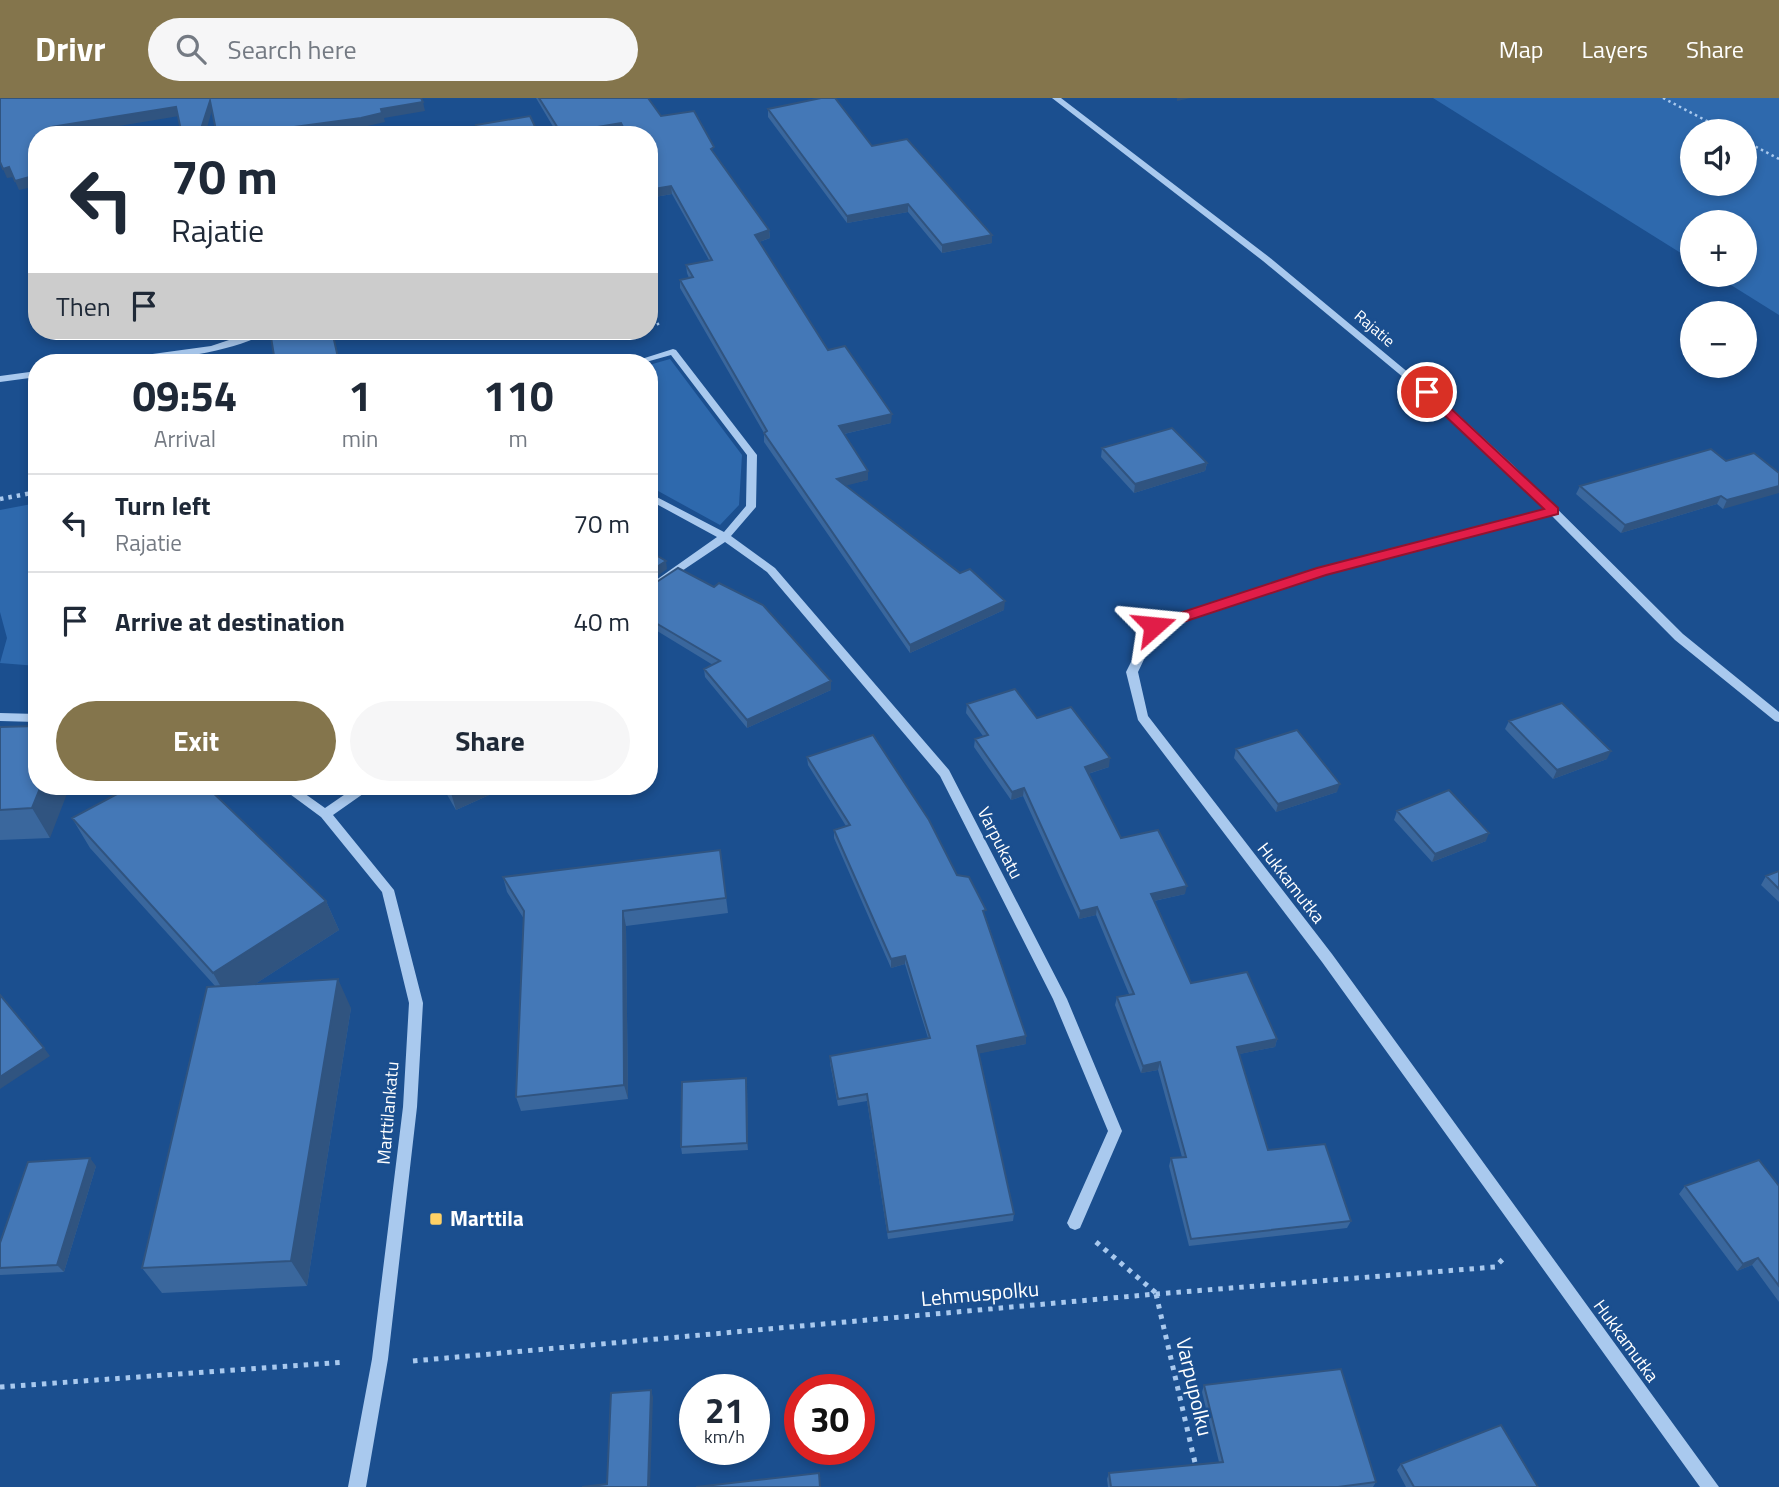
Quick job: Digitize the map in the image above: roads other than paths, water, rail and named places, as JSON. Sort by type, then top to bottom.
[{"type":"street","name":"Rajatie","points":[[1056,98],[1101,135],[1192,200],[1448,410],[1679,637],[1779,718]]},
{"type":"street","points":[[175,354],[212,349],[238,340]]},
{"type":"street","points":[[658,356],[673,352],[752,455],[751,507],[726,537],[658,584]]},
{"type":"street","points":[[0,379],[28,375]]},
{"type":"street","name":"Varpukatu","points":[[658,501],[726,537],[771,570],[945,773],[1059,999],[1115,1131],[1075,1223]]},
{"type":"street","name":"Hukkamutka","points":[[1553,511],[1322,572],[1154,626],[1132,672],[1142,717],[1327,958],[1710,1487]]},
{"type":"street","points":[[0,717],[28,718]]},
{"type":"street","name":"Marttilankatu","points":[[298,795],[325,814],[388,890],[416,1003],[410,1107],[380,1359],[357,1487]]},
{"type":"street","points":[[325,814],[353,795]]},
{"type":"place","name":"Marttila","points":[[436,1219]]}]
